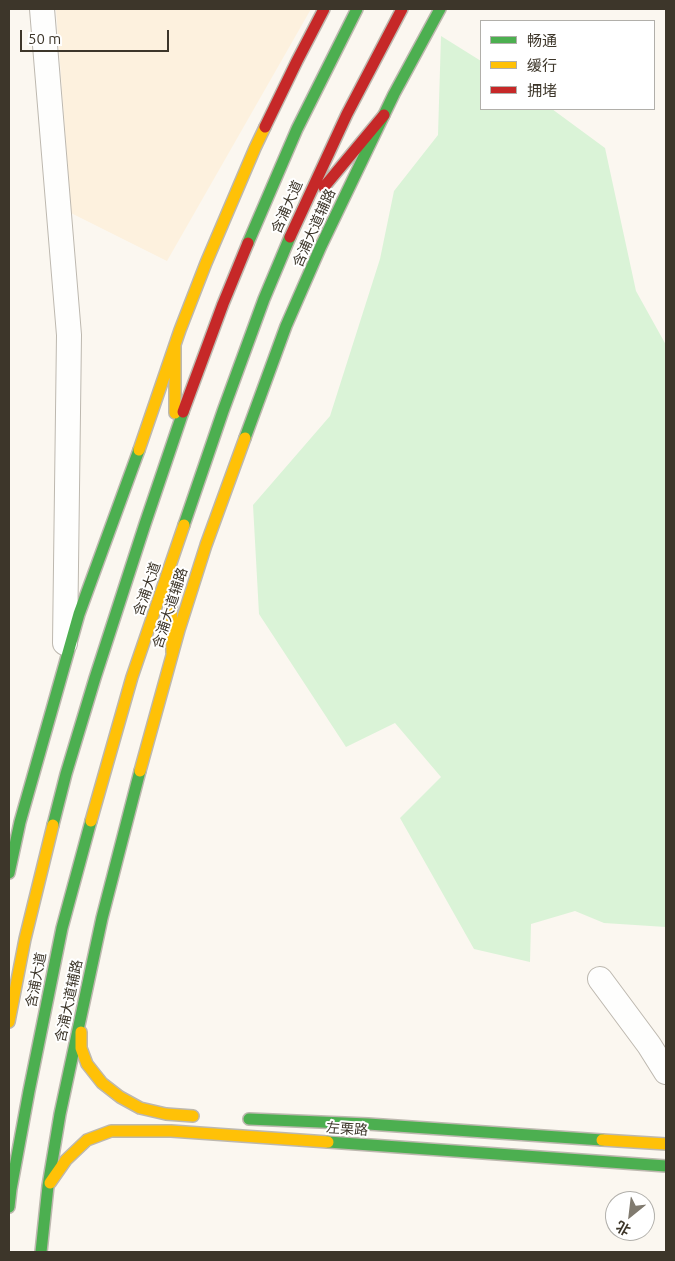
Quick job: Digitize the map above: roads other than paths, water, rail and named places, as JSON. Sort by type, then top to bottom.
[{"type":"main road","points":[[9,873],[20,822],[79,614],[134,465],[175,345],[206,263],[255,148],[324,9]]},
{"type":"main road","name":"含浦大道","points":[[9,1022],[25,939],[69,764],[100,660],[174,437],[223,304],[257,221],[297,129],[357,9]]},
{"type":"main road","name":"含浦大道","points":[[9,1208],[26,1110],[62,928],[104,771],[132,677],[223,411],[264,299],[299,217],[347,114],[402,9]]},
{"type":"main road","name":"含浦大道辅路","points":[[41,1252],[48,1186],[60,1114],[104,909],[172,653],[206,546],[286,326],[325,237],[384,115],[440,9]]},
{"type":"main road","points":[[299,217],[384,115]]},
{"type":"main road","points":[[174,437],[175,345]]},
{"type":"main road","points":[[170,566],[172,653]]},
{"type":"main road","points":[[9,973],[25,939]]},
{"type":"main road","points":[[80,1021],[81,1048],[87,1064],[102,1083],[120,1097],[140,1108],[166,1114],[200,1116]]},
{"type":"main road","name":"左栗路","points":[[236,1118],[368,1124],[666,1144]]},
{"type":"main road","name":"左栗路","points":[[48,1186],[66,1160],[87,1140],[111,1131],[172,1132],[666,1166]]},
{"type":"street","points":[[42,9],[69,335],[65,662]]},
{"type":"street","points":[[600,979],[649,1045],[666,1072]]}]
